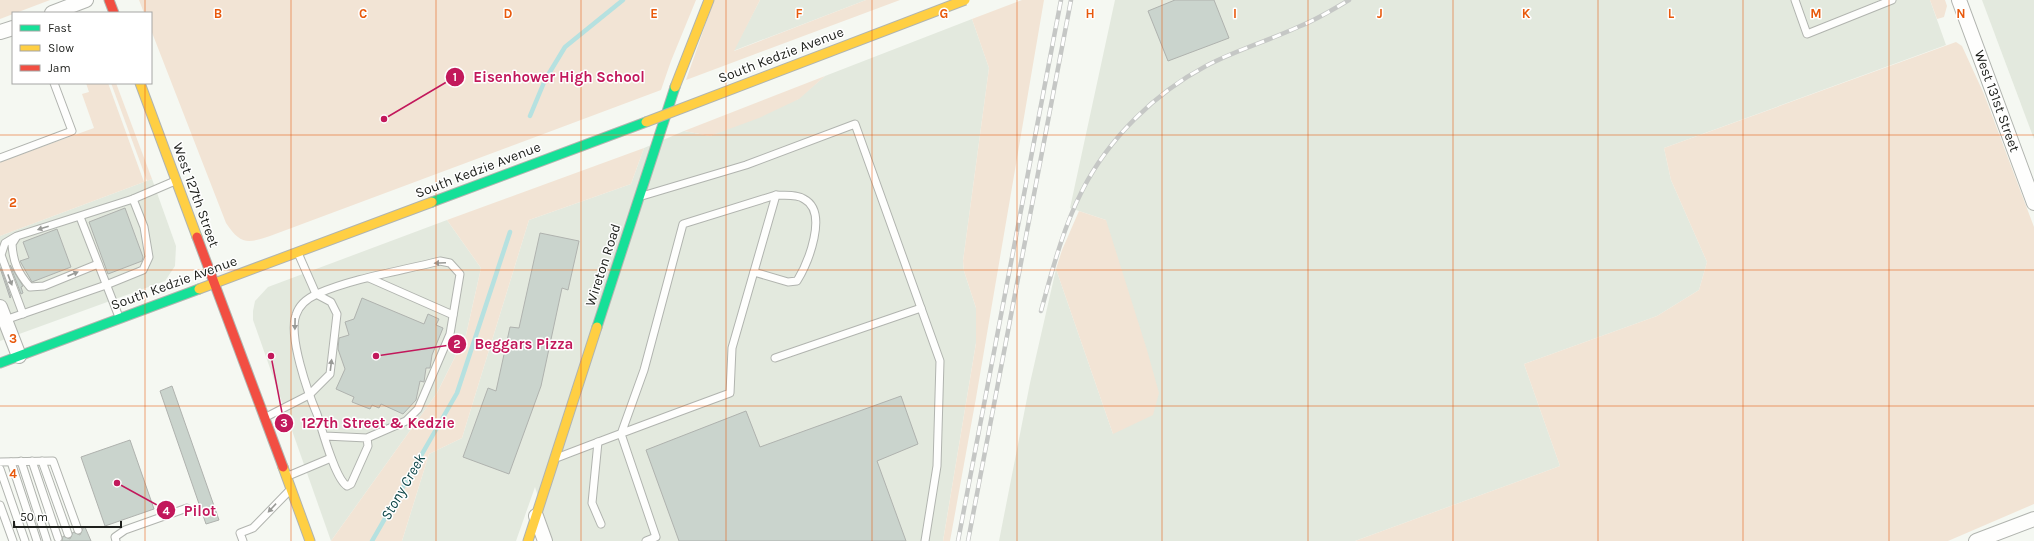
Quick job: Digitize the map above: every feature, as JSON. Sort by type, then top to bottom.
[{"type":"main road","points":[[109,0],[114,12]]},
{"type":"main road","name":"Wireton Road","points":[[528,541],[681,68],[709,0]]},
{"type":"main road","name":"South Kedzie Avenue","points":[[0,363],[646,122],[964,0]]},
{"type":"main road","name":"West 127th Street","points":[[140,84],[310,541]]},
{"type":"street","points":[[55,12],[86,0]]},
{"type":"street","name":"West 131st Street","points":[[1959,0],[2034,202]]},
{"type":"street","points":[[0,32],[12,28]]},
{"type":"street","points":[[2,314],[19,356]]},
{"type":"street","points":[[536,516],[545,541]]},
{"type":"street","points":[[1982,540],[2034,519]]},
{"type":"lane","points":[[1795,0],[1807,34],[1892,0]]},
{"type":"lane","points":[[0,158],[72,131],[54,84]]},
{"type":"lane","points":[[640,197],[746,165],[855,124],[940,361],[937,466],[925,541]]},
{"type":"lane","points":[[23,314],[1,255],[5,243],[17,236],[133,199],[176,181]]},
{"type":"lane","points":[[646,541],[656,537],[621,434],[644,370],[684,224],[776,195],[804,199],[816,212],[817,219],[806,266],[797,281],[788,282],[754,272]]},
{"type":"lane","points":[[555,458],[730,393],[732,348],[776,195]]},
{"type":"lane","points":[[2,314],[23,314],[106,285],[143,270],[149,257],[144,227],[133,199]]},
{"type":"lane","points":[[80,217],[119,318]]},
{"type":"lane","points":[[17,236],[12,244],[13,257],[18,274],[30,287],[44,286],[98,264]]},
{"type":"lane","points":[[264,418],[309,395],[330,374],[337,314],[331,302],[316,294],[298,252]]},
{"type":"lane","points":[[325,436],[367,438],[406,421],[418,409],[450,334],[460,274],[450,263],[440,261],[369,278],[316,294],[304,301],[295,315],[295,344],[309,395],[342,483],[347,486],[351,484],[368,446],[367,438]]},
{"type":"lane","points":[[369,278],[453,315]]},
{"type":"lane","points":[[775,358],[921,308]]},
{"type":"lane","points":[[598,442],[592,503],[600,524]]},
{"type":"lane","points":[[286,477],[332,458]]},
{"type":"lane","points":[[20,461],[47,541]]},
{"type":"lane","points":[[32,461],[58,538]]},
{"type":"lane","points":[[42,461],[68,534]]},
{"type":"lane","points":[[0,462],[53,461],[78,530]]},
{"type":"lane","points":[[11,462],[37,541]]},
{"type":"lane","points":[[0,469],[25,541]]},
{"type":"lane","points":[[243,541],[240,533],[253,528],[290,489]]},
{"type":"lane","points":[[0,505],[13,541]]},
{"type":"lane","points":[[116,541],[115,536],[125,530],[187,508]]},
{"type":"shaded area","points":[[0,0],[50,0],[18,12],[12,12],[12,14],[0,19]]},
{"type":"shaded area","points":[[139,0],[696,0],[661,90],[270,236],[250,241],[236,235],[226,223],[152,33],[152,12],[144,12]]},
{"type":"shaded area","points":[[714,0],[760,0],[734,51],[866,0],[900,0],[686,80]]},
{"type":"shaded area","points":[[760,0],[866,0],[733,51]]},
{"type":"shaded area","points":[[1022,0],[1044,0],[950,541],[943,541],[976,343],[976,308],[964,271],[963,261],[989,68],[972,19]]},
{"type":"shaded area","points":[[1115,0],[1930,0],[1946,45],[1664,148],[1671,180],[1707,262],[1699,290],[1657,316],[1524,364],[1560,466],[1355,541],[999,541],[1030,383],[1056,269],[1113,434],[1106,220],[1070,208]]},
{"type":"shaded area","points":[[1930,0],[1945,0],[1947,6],[1944,17],[1937,19]]},
{"type":"shaded area","points":[[1982,0],[2034,0],[2034,139]]},
{"type":"shaded area","points":[[972,19],[989,68],[963,261],[964,271],[976,308],[976,343],[943,541],[552,541],[535,487],[516,541],[402,541],[429,454],[462,438],[529,220],[631,184],[644,148],[684,131],[710,136],[798,99],[825,76]]},
{"type":"shaded area","points":[[1956,42],[1962,46],[1984,94],[2034,227],[2034,504],[1948,541],[1355,541],[1560,466],[1524,364],[1657,316],[1699,290],[1707,262],[1671,180],[1664,148]]},
{"type":"shaded area","points":[[825,76],[799,99],[759,118],[710,136],[684,131]]},
{"type":"shaded area","points":[[86,84],[108,84],[144,182],[0,236],[0,162],[94,128],[82,94],[89,92]]},
{"type":"shaded area","points":[[111,84],[116,84],[152,179],[147,181]]},
{"type":"shaded area","points":[[644,148],[631,184],[529,220],[462,438],[429,454],[402,541],[331,541],[437,393],[466,335],[481,268],[447,220]]},
{"type":"shaded area","points":[[152,179],[176,246],[175,266],[165,281],[0,341],[0,236]]},
{"type":"shaded area","points":[[1079,211],[1106,220],[1159,393],[1153,415],[1113,434],[1056,269],[1062,250]]},
{"type":"shaded area","points":[[447,220],[481,268],[466,335],[437,393],[331,541],[253,320],[255,301],[268,287]]},
{"type":"building","points":[[1175,0],[1214,0],[1229,38],[1168,61],[1148,11]]},
{"type":"building","points":[[125,208],[143,257],[142,261],[108,274],[89,222]]},
{"type":"building","points":[[57,229],[71,267],[32,282],[20,261],[29,258],[23,242]]},
{"type":"building","points":[[540,233],[579,241],[568,290],[562,288],[541,386],[509,474],[463,457],[488,388],[496,391],[510,327],[519,328]]},
{"type":"building","points":[[10,265],[23,286],[21,287],[23,293],[21,294]]},
{"type":"building","points":[[0,268],[11,297],[10,298]]},
{"type":"building","points":[[362,298],[424,324],[428,314],[439,319],[436,325],[443,328],[432,355],[430,368],[426,368],[424,382],[420,381],[416,400],[403,414],[381,404],[379,408],[372,405],[370,409],[352,402],[354,397],[336,389],[345,369],[338,349],[339,338],[349,335],[345,322],[354,319]]},
{"type":"building","points":[[172,386],[219,520],[206,524],[160,391]]},
{"type":"building","points":[[901,396],[918,444],[877,461],[906,541],[679,541],[646,450],[746,411],[760,447]]},
{"type":"building","points":[[130,440],[154,509],[105,526],[81,457]]},
{"type":"building","points":[[85,527],[91,541],[62,541],[63,536],[70,539],[73,532],[80,535]]},
{"type":"waterway","name":"Stony Creek","points":[[530,116],[545,80],[565,47],[623,0]]},
{"type":"waterway","name":"Stony Creek","points":[[372,541],[457,393],[510,232]]},
{"type":"railway","points":[[958,541],[1061,0]]},
{"type":"railway","points":[[968,541],[1071,0]]},
{"type":"railway","points":[[1041,311],[1054,265],[1075,205],[1105,153],[1135,119],[1169,90],[1206,66],[1305,24],[1349,0]]},
{"type":"traffic: fast","points":[[597,327],[675,87]]},
{"type":"traffic: fast","points":[[432,202],[646,122]]},
{"type":"traffic: fast","points":[[0,363],[199,289]]},
{"type":"traffic: slow","points":[[675,87],[709,0]]},
{"type":"traffic: slow","points":[[646,122],[965,0]]},
{"type":"traffic: slow","points":[[140,84],[197,237]]},
{"type":"traffic: slow","points":[[199,289],[432,202]]},
{"type":"traffic: slow","points":[[528,541],[597,327]]},
{"type":"traffic: slow","points":[[283,467],[310,541]]},
{"type":"traffic: jam","points":[[109,0],[114,12]]},
{"type":"traffic: jam","points":[[197,237],[283,467]]},
{"type":"place","name":"Eisenhower High School","points":[[384,119]]},
{"type":"place","name":"127th Street & Kedzie","points":[[271,356]]},
{"type":"place","name":"Beggars Pizza","points":[[376,356]]},
{"type":"place","name":"Pilot","points":[[117,483]]}]
